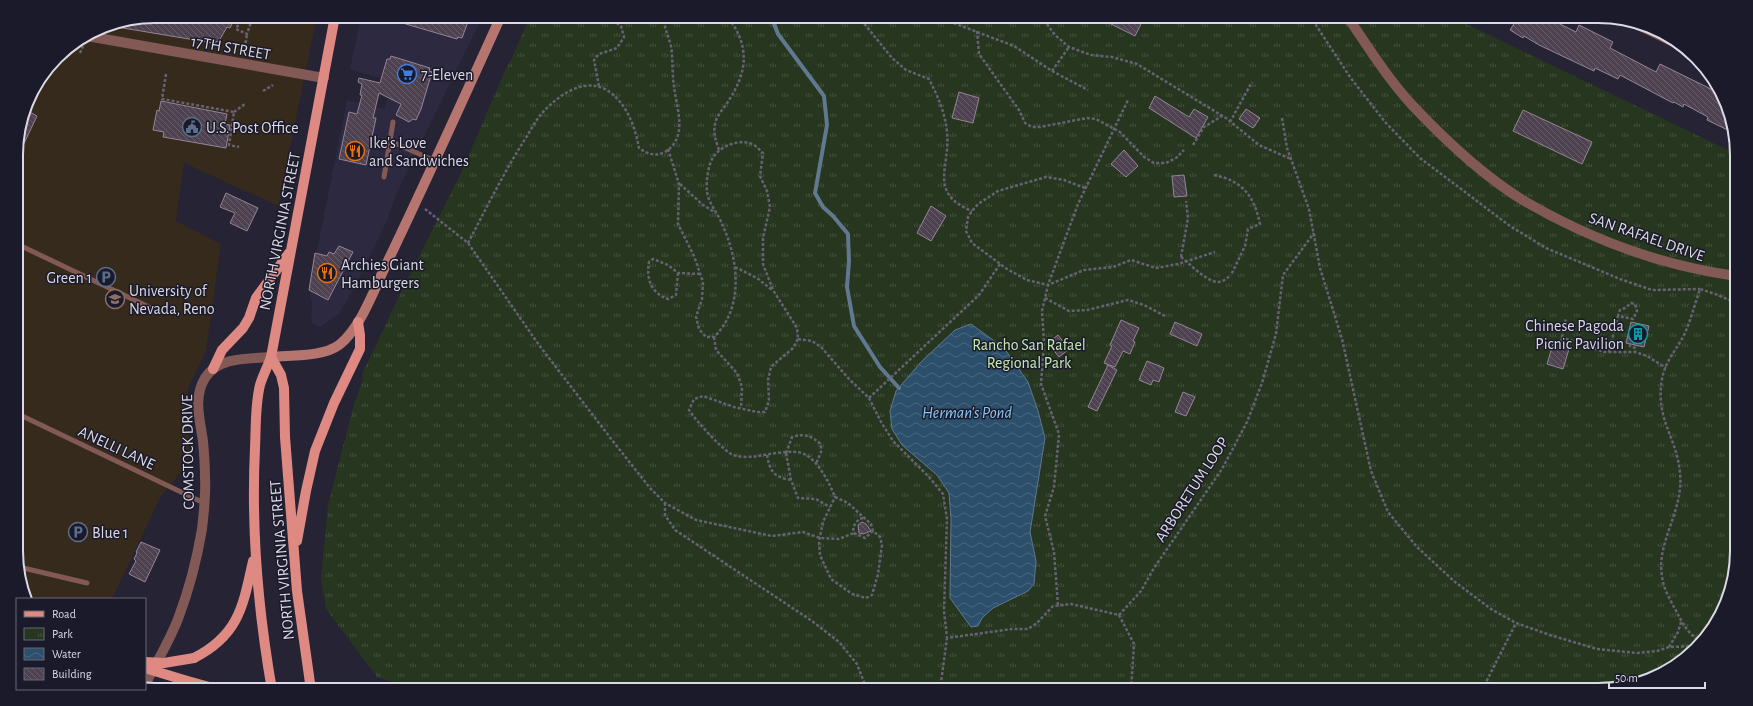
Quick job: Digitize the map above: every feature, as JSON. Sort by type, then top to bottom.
[{"type":"main road","name":"NORTH VIRGINIA STREET","points":[[271,683],[261,618],[255,549],[254,470],[260,384],[271,357],[334,23]]},
{"type":"main road","points":[[271,357],[320,353],[332,349],[341,344],[358,322],[416,202],[498,23]]},
{"type":"main road","points":[[213,369],[222,350],[243,328],[249,318],[256,298],[290,252]]},
{"type":"main road","points":[[295,555],[307,484],[315,451],[334,403],[360,349],[358,322]]},
{"type":"main road","name":"NORTH VIRGINIA STREET","points":[[271,357],[281,375],[284,388],[285,437],[299,604],[310,683]]},
{"type":"main road","points":[[146,662],[164,663],[194,658],[218,642],[229,632],[242,605],[255,549]]},
{"type":"main road","points":[[146,668],[195,683]]},
{"type":"street","name":"SAN RAFAEL DRIVE","points":[[1352,23],[1391,79],[1413,105],[1444,137],[1484,172],[1526,202],[1593,236],[1669,263],[1699,271],[1730,275]]},
{"type":"street","name":"17TH STREET","points":[[88,41],[324,78]]},
{"type":"street","points":[[213,369],[232,360],[271,357]]},
{"type":"street","name":"COMSTOCK DRIVE","points":[[146,683],[177,621],[189,585],[202,528],[205,477],[204,450],[198,404],[200,391],[205,378],[213,369]]},
{"type":"lane","points":[[384,177],[393,122]]},
{"type":"lane","points":[[390,141],[435,161]]},
{"type":"lane","points":[[23,247],[151,308]]},
{"type":"lane","name":"ANELLI LANE","points":[[23,416],[204,502]]},
{"type":"lane","points":[[24,568],[88,583]]},
{"type":"path","points":[[233,23],[238,25],[236,29],[247,34]]},
{"type":"path","points":[[244,54],[247,34],[251,23]]},
{"type":"path","points":[[599,86],[594,60],[599,54],[618,48],[624,37],[621,26],[616,23]]},
{"type":"path","points":[[468,243],[510,162],[543,112],[567,91],[581,87],[599,86],[611,92],[623,105],[636,128],[640,148],[648,154],[660,155],[668,150],[677,136],[680,117],[674,88],[671,46],[664,23]]},
{"type":"path","points":[[719,150],[714,136],[715,122],[738,86],[745,66],[741,40],[731,23]]},
{"type":"path","points":[[864,23],[892,58],[906,70],[929,79],[942,107],[947,133],[944,176],[946,191],[960,207],[972,211]]},
{"type":"path","points":[[953,23],[1014,46],[1052,71],[1088,90]]},
{"type":"path","points":[[1046,23],[1055,35],[1069,48],[1091,55],[1112,57],[1137,64],[1226,118],[1259,145],[1291,159]]},
{"type":"path","points":[[977,32],[978,54],[1019,110],[1025,123],[1032,127],[1040,127],[1087,118],[1096,119],[1114,128],[1125,136],[1144,157],[1154,163],[1166,163],[1176,158],[1184,150]]},
{"type":"path","points":[[80,54],[84,44]]},
{"type":"path","points":[[1052,71],[1069,48]]},
{"type":"path","points":[[166,74],[162,99],[234,112]]},
{"type":"path","points":[[1230,122],[1252,82]]},
{"type":"path","points":[[263,91],[273,85]]},
{"type":"path","points":[[1058,605],[1054,552],[1045,516],[1054,487],[1059,434],[1041,384],[1044,344],[1042,311],[1048,285],[1060,249],[1085,188],[1128,100]]},
{"type":"path","points":[[239,147],[229,145],[234,112],[245,104]]},
{"type":"path","points":[[1193,144],[1204,127],[1222,116]]},
{"type":"path","points":[[1282,118],[1287,148],[1309,209],[1320,268],[1342,339],[1370,471],[1388,512],[1417,547],[1455,582],[1491,609],[1516,623],[1550,636],[1597,649],[1636,653],[1657,651],[1669,647],[1688,646]]},
{"type":"path","points":[[714,338],[723,328],[733,306],[736,280],[735,267],[729,239],[717,213],[711,204],[707,192],[710,168],[713,157],[719,150],[732,144],[744,141],[755,145],[763,153],[760,176],[768,191],[770,207],[762,238],[763,264],[772,290],[796,328],[798,339],[793,348],[771,367],[768,380],[769,401],[765,412],[741,408],[703,396],[694,399],[689,410],[703,427],[732,454],[745,457],[791,452],[804,454],[816,464],[828,481],[835,498],[848,503],[871,524],[873,532],[880,537],[882,545],[878,574],[872,595],[866,598],[852,594],[831,579],[820,555],[820,538],[823,522],[835,498]]},
{"type":"path","points":[[668,150],[679,184],[678,224],[694,256],[703,282],[702,299],[696,317],[699,329],[706,337],[714,338]]},
{"type":"path","points":[[1186,202],[1188,218],[1181,257],[1210,280],[1217,282],[1223,281],[1231,275],[1245,246],[1248,229],[1260,224],[1253,202],[1242,186],[1228,178],[1214,175]]},
{"type":"path","points":[[1085,188],[1064,180],[1046,177],[998,191],[978,204],[972,211],[968,217],[966,231],[972,243],[1000,264],[1027,280],[1048,285],[1084,270],[1113,268],[1131,260],[1156,268],[1178,264],[1215,252]]},
{"type":"path","points":[[679,184],[703,205],[717,213]]},
{"type":"path","points":[[416,202],[468,243],[539,345],[650,488],[666,503],[696,520],[772,536],[803,532],[820,538],[839,539],[854,532]]},
{"type":"path","name":"ARBORETUM LOOP","points":[[1119,615],[1140,591],[1154,568],[1222,469],[1247,422],[1262,384],[1276,334],[1283,275],[1314,233]]},
{"type":"path","points":[[678,273],[676,295],[668,299],[654,291],[647,272],[649,262],[653,259],[659,260],[678,273],[700,274]]},
{"type":"path","points":[[869,398],[979,295],[1000,264]]},
{"type":"path","points":[[735,267],[757,278],[772,290]]},
{"type":"path","points":[[1696,639],[1685,629],[1681,622],[1662,578],[1661,568],[1664,548],[1677,510],[1681,486],[1678,460],[1666,429],[1660,395],[1662,380],[1666,368],[1672,354],[1684,334],[1700,289],[1730,300]]},
{"type":"path","points":[[1045,298],[1069,311],[1088,310],[1128,300],[1144,305],[1166,316]]},
{"type":"path","points":[[1609,352],[1618,316],[1620,310],[1625,308],[1630,303],[1635,304],[1636,312],[1633,319],[1618,316]]},
{"type":"path","points":[[1560,347],[1566,318]]},
{"type":"path","points":[[1561,337],[1604,352],[1634,352],[1647,356],[1666,368]]},
{"type":"path","points":[[714,338],[716,350],[737,373],[742,387],[741,408]]},
{"type":"path","points":[[798,339],[812,341],[821,347],[869,398],[893,441],[929,476],[943,494],[947,519],[944,611],[947,638],[941,683]]},
{"type":"path","points":[[1630,344],[1630,346],[1635,348],[1634,352]]},
{"type":"path","points":[[816,464],[821,452],[821,444],[815,439],[802,434],[792,437],[786,453],[791,480],[798,498],[816,499],[830,507]]},
{"type":"path","points":[[767,455],[773,474],[781,478],[791,480]]},
{"type":"path","points":[[666,503],[665,515],[675,530],[812,621],[839,642],[857,664],[864,683]]},
{"type":"path","points":[[854,532],[853,527],[859,519],[864,518]]},
{"type":"path","points":[[854,532],[865,538],[873,532]]},
{"type":"path","points":[[947,638],[984,632],[1028,629],[1037,623],[1053,606],[1058,605],[1071,604],[1119,615],[1134,644],[1131,683]]},
{"type":"path","points":[[1669,647],[1678,632],[1681,622]]},
{"type":"path","points":[[1486,683],[1516,623]]},
{"type":"shaded area","name":"University of Nevada, Reno","points":[[155,23],[316,23],[278,206],[184,163],[176,221],[221,244],[206,351],[189,386],[186,399],[185,412],[189,434],[190,453],[188,461],[182,471],[161,496],[112,598],[32,598],[23,560],[23,146],[27,121],[33,104],[45,82],[68,56],[89,41],[104,33],[121,27]]},
{"type":"shaded area","points":[[360,23],[480,23],[397,192],[386,223],[353,290],[339,314],[320,327],[313,324],[311,320],[312,304],[309,290],[347,100],[384,109],[393,82],[350,69]]},
{"type":"green space","name":"Rancho San Rafael Regional Park","points":[[527,23],[1465,23],[1730,151],[1730,551],[1726,585],[1716,609],[1708,624],[1697,638],[1671,661],[1640,676],[1607,683],[397,683],[377,677],[326,609],[321,578],[328,505],[354,404],[363,379],[362,374],[404,286],[463,169],[506,68]]},
{"type":"water","name":"Herman's Pond","points":[[971,324],[1004,348],[1028,382],[1045,438],[1030,532],[1036,561],[1034,584],[1028,591],[993,608],[982,618],[978,626],[971,627],[950,598],[951,519],[949,493],[937,475],[902,445],[892,429],[890,411],[896,391],[921,362],[955,330]]},
{"type":"building","points":[[155,23],[232,23],[230,28],[227,27],[219,41],[213,43],[120,27]]},
{"type":"building","points":[[403,23],[467,23],[462,38],[458,37],[457,39]]},
{"type":"building","points":[[1109,23],[1142,23],[1135,36]]},
{"type":"building","points":[[1514,23],[1558,23],[1576,32],[1579,25],[1613,42],[1610,48],[1656,72],[1660,64],[1712,90],[1720,104],[1728,130],[1707,120],[1708,117],[1684,104],[1683,107],[1674,102],[1673,103],[1620,75],[1618,79],[1595,68],[1594,71],[1539,45],[1524,36],[1523,38],[1510,30]]},
{"type":"building","points":[[391,56],[430,68],[429,71],[432,72],[421,109],[416,120],[413,119],[409,122],[396,115],[401,104],[379,93],[373,118],[376,118],[366,165],[339,159],[349,112],[357,114],[362,95],[360,95],[362,84],[358,82],[359,78],[380,83],[387,59],[390,59]]},
{"type":"building","points":[[959,92],[979,98],[973,123],[952,118]]},
{"type":"building","points":[[1155,96],[1189,117],[1194,109],[1208,117],[1196,138],[1149,108]]},
{"type":"building","name":"U.S. Post Office","points":[[161,101],[227,114],[225,124],[230,125],[226,148],[163,137],[164,132],[153,130],[157,110],[159,111]]},
{"type":"building","points":[[1246,109],[1260,118],[1253,128],[1239,119]]},
{"type":"building","points":[[1523,110],[1592,142],[1582,164],[1513,131]]},
{"type":"building","points":[[30,112],[37,116],[23,145],[27,121]]},
{"type":"building","points":[[1124,150],[1138,166],[1126,177],[1111,164]]},
{"type":"building","points":[[1184,175],[1187,196],[1174,197],[1172,176]]},
{"type":"building","points":[[226,193],[258,208],[247,231],[230,223],[235,213],[220,207]]},
{"type":"building","points":[[931,206],[946,216],[931,241],[917,233]]},
{"type":"building","name":"Archies Giant Hamburgers","points":[[339,246],[353,252],[328,300],[309,290],[315,253],[327,256],[329,252],[334,254]]},
{"type":"building","points":[[1121,320],[1139,328],[1133,341],[1135,342],[1130,354],[1123,351],[1115,367],[1104,363]]},
{"type":"building","points":[[1175,322],[1202,334],[1197,346],[1170,334]]},
{"type":"building","name":"Chinese Pagoda Picnic Pavilion","points":[[1631,322],[1649,326],[1644,347],[1626,343]]},
{"type":"building","points":[[1058,335],[1069,349],[1059,357],[1048,343]]},
{"type":"building","points":[[1553,344],[1569,349],[1563,369],[1547,364]]},
{"type":"building","points":[[1147,361],[1164,368],[1159,382],[1153,380],[1151,385],[1139,380]]},
{"type":"building","points":[[1108,365],[1117,370],[1097,411],[1088,407]]},
{"type":"building","points":[[1183,392],[1195,397],[1186,416],[1175,412]]},
{"type":"building","points":[[862,522],[866,524],[871,531],[863,534],[859,533],[858,525]]},
{"type":"building","points":[[141,542],[160,550],[145,582],[129,574],[136,561],[134,559]]},
{"type":"waterway","points":[[774,23],[778,34],[824,96],[827,125],[815,193],[823,207],[833,216],[848,234],[849,261],[847,287],[854,326],[880,367],[899,388]]},
{"type":"place","name":"7-Eleven","points":[[407,74]]},
{"type":"place","name":"U.S. Post Office","points":[[192,127]]},
{"type":"place","name":"Ike's Love and Sandwiches","points":[[355,151]]},
{"type":"place","name":"Archies Giant Hamburgers","points":[[327,273]]},
{"type":"place","name":"Green 1","points":[[106,277]]},
{"type":"place","name":"University of Nevada, Reno","points":[[115,299]]},
{"type":"place","name":"Chinese Pagoda Picnic Pavilion","points":[[1638,334]]},
{"type":"place","name":"Blue 1","points":[[78,532]]}]
